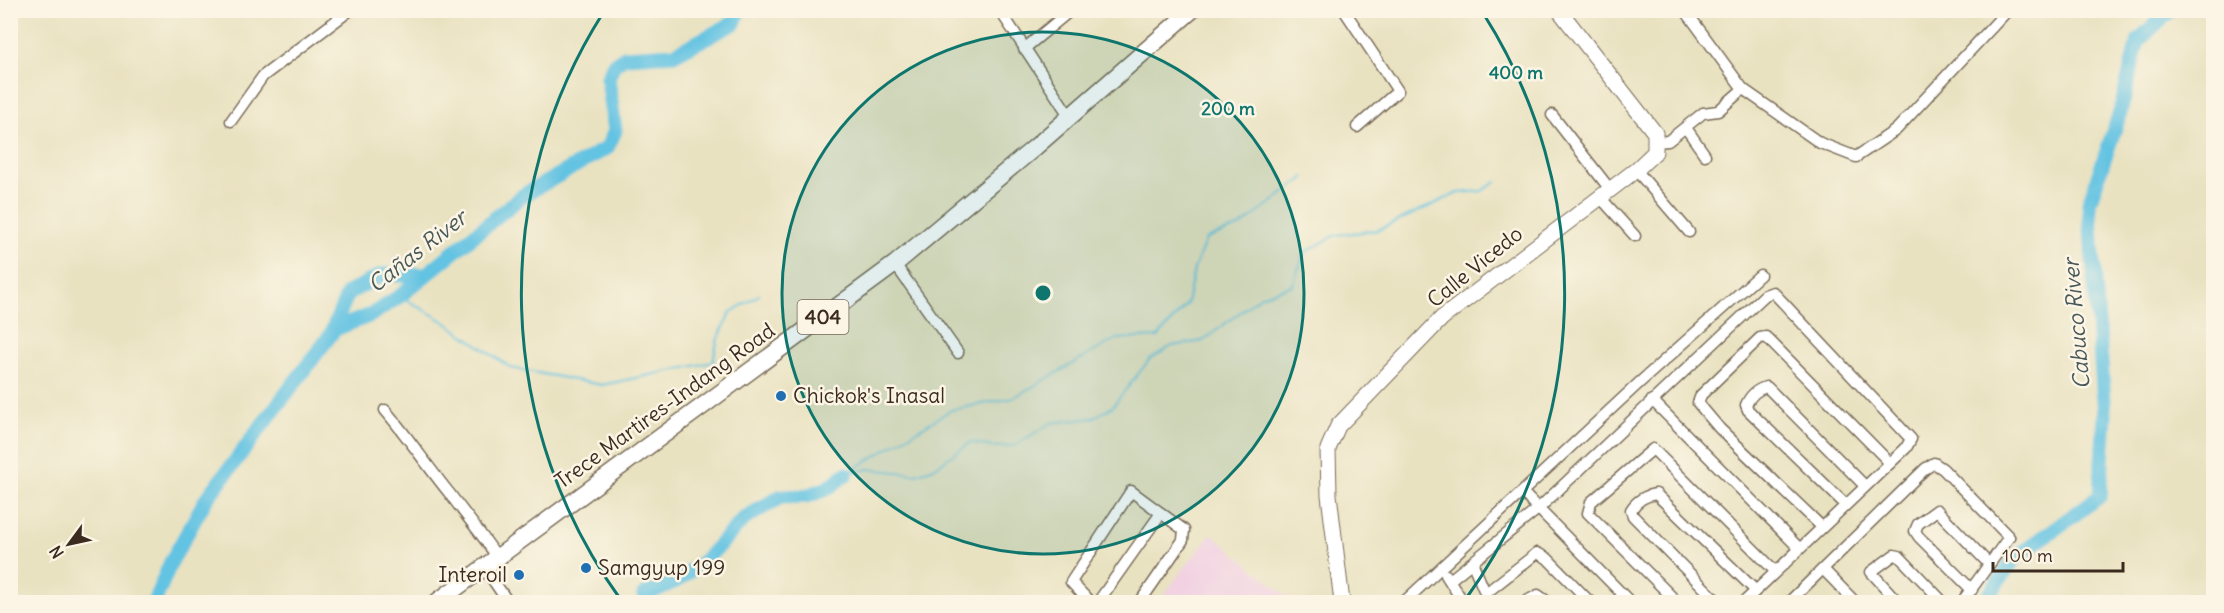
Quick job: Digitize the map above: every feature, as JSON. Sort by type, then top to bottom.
[{"type":"main road","name":"Trece Martires-Indang Road","points":[[437,603],[895,264],[1070,117],[1192,10]]},
{"type":"street","points":[[1024,49],[1071,10]]},
{"type":"street","points":[[1344,10],[1398,90],[1357,127]]},
{"type":"street","points":[[1559,10],[1655,133],[1655,142],[1668,141],[1702,113],[1718,111],[1743,89]]},
{"type":"street","points":[[1685,10],[1743,89],[1820,143],[1856,158],[1896,130],[2008,10]]},
{"type":"street","points":[[231,121],[263,76],[349,11]]},
{"type":"street","points":[[1001,12],[1070,117]]},
{"type":"street","points":[[1552,115],[1635,236]]},
{"type":"street","points":[[1686,128],[1705,155]]},
{"type":"street","name":"Calle Vicedo","points":[[1342,603],[1329,495],[1328,449],[1338,426],[1442,318],[1604,192],[1636,170],[1655,152],[1655,142]]},
{"type":"street","points":[[1636,170],[1689,232]]},
{"type":"street","points":[[895,264],[958,353]]},
{"type":"street","points":[[1404,603],[1639,383],[1760,275]]},
{"type":"street","points":[[1450,580],[1473,564],[1538,509],[1765,295],[1773,292],[1911,439],[1906,448],[1744,603]]},
{"type":"street","points":[[1822,527],[1720,429],[1698,403],[1701,395],[1760,338],[1766,337],[1890,463]]},
{"type":"street","points":[[1845,504],[1748,410],[1746,405],[1749,398],[1760,389],[1767,387],[1865,486]]},
{"type":"street","points":[[1652,400],[1799,548]]},
{"type":"street","points":[[385,410],[416,447],[448,493],[477,526],[508,603]]},
{"type":"street","points":[[1677,603],[1588,513],[1591,502],[1653,449],[1775,571]]},
{"type":"street","points":[[1789,603],[1925,469],[1934,464],[1943,469],[2009,537],[1962,603]]},
{"type":"street","points":[[1090,603],[1071,582],[1131,491],[1184,530],[1184,540],[1140,603]]},
{"type":"street","points":[[1523,493],[1630,603]]},
{"type":"street","points":[[1718,603],[1633,516],[1631,510],[1634,504],[1649,495],[1656,494],[1755,590]]},
{"type":"street","points":[[1972,590],[1919,537],[1915,531],[1918,524],[1937,510],[1989,564]]},
{"type":"street","points":[[1098,603],[1161,513]]},
{"type":"street","points":[[1473,564],[1487,598],[1538,553],[1547,558],[1590,603]]},
{"type":"street","points":[[1898,603],[1872,572],[1894,555],[1899,556],[1943,603]]},
{"type":"street","points":[[1442,569],[1463,603]]},
{"type":"street","points":[[1823,569],[1855,603]]},
{"type":"street","points":[[1525,603],[1538,595],[1548,603]]},
{"type":"shaded area","points":[[1211,534],[1294,602],[1158,602]]},
{"type":"waterway","name":"Cañas River","points":[[154,602],[171,562],[205,501],[335,329],[371,315],[400,296],[522,196],[607,148],[615,131],[608,78],[614,64],[625,57],[675,54],[734,23],[739,10]]},
{"type":"waterway","name":"Cabuco River","points":[[1984,602],[2015,558],[2100,496],[2105,414],[2089,203],[2120,113],[2138,41],[2170,10]]},
{"type":"waterway","points":[[849,472],[951,410],[1013,398],[1116,339],[1158,337],[1187,304],[1194,269],[1206,239],[1241,226],[1305,177]]},
{"type":"waterway","points":[[846,474],[868,469],[916,474],[934,468],[971,442],[992,447],[1014,446],[1051,423],[1093,418],[1112,407],[1150,359],[1172,346],[1203,341],[1261,296],[1293,285],[1304,253],[1336,235],[1378,230],[1458,193],[1482,191],[1496,182]]},
{"type":"waterway","points":[[332,331],[348,293],[382,275],[425,275]]},
{"type":"waterway","points":[[400,296],[445,322],[511,368],[602,385],[713,362],[717,341],[731,312],[759,295]]},
{"type":"waterway","points":[[644,595],[676,581],[703,562],[744,519],[780,497],[807,496],[828,488],[846,474]]},
{"type":"place","name":"Chickok's Inasal","points":[[781,396]]},
{"type":"place","name":"Samgyup 199","points":[[586,568]]},
{"type":"place","name":"Interoil","points":[[519,575]]}]
